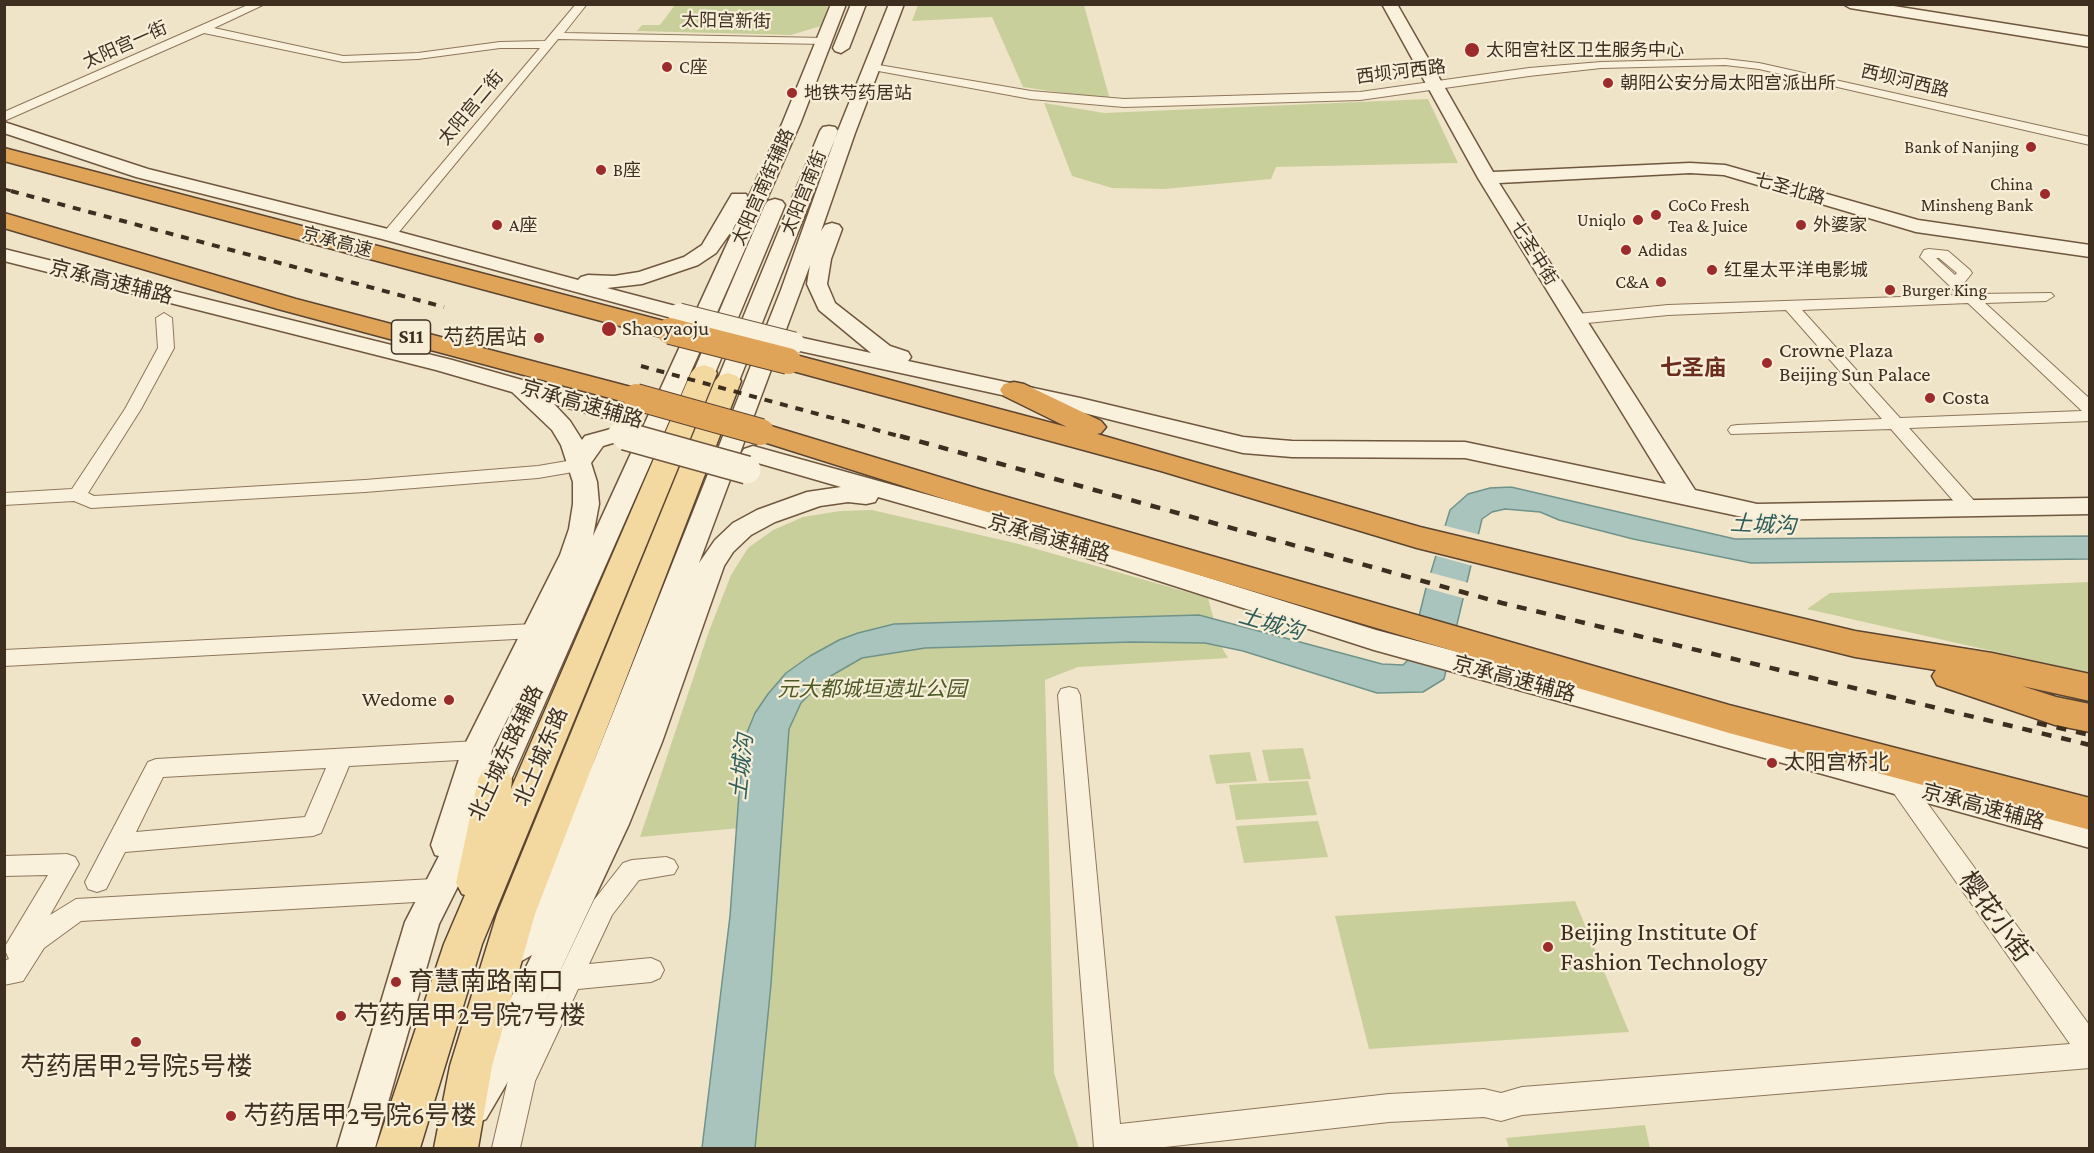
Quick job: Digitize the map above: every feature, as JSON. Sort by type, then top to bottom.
[{"type":"highway","name":"京承高速","points":[[4,154],[315,237],[677,317],[794,346],[1172,464]]},
{"type":"highway","name":"S11","points":[[4,220],[287,304],[627,416]]},
{"type":"highway","points":[[1014,390],[1172,464],[1417,537],[1855,644],[1992,666],[2090,688]]},
{"type":"highway","points":[[627,416],[754,452],[1177,558],[1377,628],[1482,658],[2090,814]]},
{"type":"highway","points":[[1056,539],[1177,558]]},
{"type":"highway","points":[[1855,644],[2055,711],[2090,718]]},
{"type":"highway","points":[[1729,720],[1886,781]]},
{"type":"highway","points":[[2033,800],[2090,809]]},
{"type":"main road","name":"北土城东路","points":[[398,1149],[463,944],[717,377]]},
{"type":"main road","name":"北土城东路","points":[[459,1137],[471,1066],[516,914],[717,377]]},
{"type":"main road","points":[[463,944],[486,765]]},
{"type":"street","name":"太阳宫一街","points":[[4,117],[260,4]]},
{"type":"street","name":"太阳宫二街","points":[[389,235],[582,4]]},
{"type":"street","name":"太阳宫南街辅路","points":[[717,377],[791,124],[839,4]]},
{"type":"street","name":"太阳宫南街","points":[[717,377],[859,4]]},
{"type":"street","name":"太阳宫南街","points":[[717,377],[865,64],[878,4]]},
{"type":"street","points":[[492,995],[564,859],[609,761],[717,377],[791,290],[846,133],[865,64],[897,4]]},
{"type":"street","name":"七圣中街","points":[[1389,4],[1487,178],[1687,497]]},
{"type":"street","points":[[1850,4],[2090,42]]},
{"type":"street","name":"太阳宫新街","points":[[204,30],[343,59],[408,57],[552,40],[824,41]]},
{"type":"street","name":"西坝河西路","points":[[865,64],[1031,95],[1068,100],[1136,103],[1360,96],[1529,72],[1601,65],[1725,62],[1759,66],[2090,141]]},
{"type":"street","points":[[549,278],[614,282],[642,278],[691,261],[708,249],[723,229],[757,161],[791,124]]},
{"type":"street","points":[[4,127],[142,172],[549,278],[677,317]]},
{"type":"street","points":[[794,346],[827,325],[830,318],[817,284],[821,260],[850,165],[846,133]]},
{"type":"street","name":"七圣北路","points":[[1487,178],[1690,168],[1725,170],[1916,226],[2090,251]]},
{"type":"street","points":[[315,237],[464,255]]},
{"type":"street","name":"京承高速辅路","points":[[4,255],[509,383],[754,452],[906,499],[1377,628]]},
{"type":"street","points":[[187,274],[324,335]]},
{"type":"street","points":[[642,278],[636,285],[638,290],[677,317]]},
{"type":"street","points":[[1956,283],[2090,409]]},
{"type":"street","points":[[1577,319],[1639,311],[2046,296]]},
{"type":"street","points":[[1790,304],[1970,508]]},
{"type":"street","points":[[826,306],[882,351],[948,376]]},
{"type":"street","points":[[78,495],[133,409],[166,348],[164,318]]},
{"type":"street","points":[[794,346],[1014,390],[1243,445],[1292,449],[1465,450],[1757,513],[2090,506]]},
{"type":"street","name":"北土城东路辅路","points":[[356,1149],[428,906],[486,765],[717,377]]},
{"type":"street","points":[[97,882],[156,768],[341,758],[486,765],[534,631],[573,555],[582,530],[586,504],[585,482],[573,445],[562,426],[541,404],[509,383]]},
{"type":"street","points":[[4,499],[78,495],[91,502],[365,486],[538,472],[579,464],[594,441],[627,416]]},
{"type":"street","points":[[1737,430],[2090,416]]},
{"type":"street","points":[[754,452],[794,490],[793,498],[787,507]]},
{"type":"street","points":[[459,1137],[497,1065],[613,824],[647,742],[711,565],[724,546],[742,529],[787,507],[816,498],[848,494],[906,499]]},
{"type":"street","points":[[4,658],[534,631]]},
{"type":"street","name":"京承高速辅路","points":[[1482,658],[1886,781],[2090,835]]},
{"type":"street","points":[[1069,695],[1108,1144],[1389,1108],[1484,1103],[1501,1107],[1522,1101],[2090,1055]]},
{"type":"street","points":[[118,843],[313,826],[341,758]]},
{"type":"street","points":[[609,761],[613,824]]},
{"type":"street","name":"樱花小街","points":[[1886,781],[2090,1049]]},
{"type":"street","points":[[4,866],[67,864],[4,971],[14,973],[35,940],[76,910],[428,906]]},
{"type":"street","points":[[506,1149],[522,1080],[603,908],[632,870],[666,867]]},
{"type":"street","points":[[570,978],[651,970]]},
{"type":"green space","points":[[824,4],[828,6],[821,26],[791,35],[637,31],[642,25],[660,25],[675,5]]},
{"type":"green space","points":[[918,5],[1084,5],[1110,100],[1023,87],[992,17],[912,21]]},
{"type":"green space","points":[[1428,99],[1458,163],[1276,167],[1271,179],[1164,189],[1112,188],[1072,176],[1044,103],[1104,113]]},
{"type":"green space","name":"元大都城垣遗址公园","points":[[872,510],[1019,544],[1208,598],[1221,646],[1228,658],[1078,667],[1045,680],[1054,1073],[1079,1148],[734,1148],[763,826],[640,837],[709,631],[731,575],[748,548],[773,530],[803,517],[840,511]]},
{"type":"green space","points":[[2089,582],[2089,673],[1807,609],[1830,593]]},
{"type":"green space","points":[[1303,748],[1311,779],[1269,781],[1262,750]]},
{"type":"green space","points":[[1250,752],[1257,781],[1216,784],[1209,755]]},
{"type":"green space","points":[[1308,781],[1317,815],[1236,820],[1229,785]]},
{"type":"green space","points":[[1318,821],[1328,857],[1244,863],[1236,826]]},
{"type":"green space","points":[[1575,901],[1629,1032],[1369,1049],[1335,916]]},
{"type":"green space","points":[[1645,1125],[1650,1148],[1509,1148],[1506,1138]]},
{"type":"water","points":[[1511,487],[1735,539],[2089,536],[2089,559],[1751,563],[1633,539],[1559,520],[1540,512],[1505,509],[1492,512],[1482,519],[1444,679],[1423,692],[1377,693],[1243,651],[1205,643],[1132,642],[925,648],[862,658],[829,677],[809,695],[801,703],[789,729],[771,984],[755,1148],[702,1148],[730,916],[746,735],[755,713],[786,673],[839,640],[894,624],[1199,615],[1382,664],[1403,665],[1408,660],[1426,588],[1450,510],[1468,494],[1490,488]]},
{"type":"pier","points":[[1442,525],[1481,535],[1473,566],[1433,555]]},
{"type":"pier","points":[[1428,572],[1469,583],[1466,599],[1423,587]]},
{"type":"railway","points":[[4,189],[16,192]]},
{"type":"railway","points":[[11,191],[444,307]]},
{"type":"railway","points":[[641,366],[906,438]]},
{"type":"railway","points":[[900,436],[1502,603],[2090,745]]},
{"type":"railway","points":[[2037,723],[2090,735]]},
{"type":"place","name":"太阳宫社区卫生服务中心","points":[[1472,50]]},
{"type":"place","name":"C座","points":[[667,67]]},
{"type":"place","name":"朝阳公安分局太阳宫派出所","points":[[1608,83]]},
{"type":"place","name":"地铁芍药居站","points":[[792,93]]},
{"type":"place","name":"Bank of Nanjing","points":[[2031,147]]},
{"type":"place","name":"B座","points":[[601,170]]},
{"type":"place","name":"China Minsheng Bank","points":[[2045,194]]},
{"type":"place","name":"CoCo Fresh Tea & Juice","points":[[1656,215]]},
{"type":"place","name":"Uniqlo","points":[[1638,220]]},
{"type":"place","name":"A座","points":[[497,225]]},
{"type":"place","name":"外婆家","points":[[1801,225]]},
{"type":"place","name":"Adidas","points":[[1626,250]]},
{"type":"place","name":"红星太平洋电影城","points":[[1712,270]]},
{"type":"place","name":"C&A","points":[[1661,282]]},
{"type":"place","name":"Burger King","points":[[1890,290]]},
{"type":"place","name":"Shaoyaoju","points":[[609,329]]},
{"type":"place","name":"芍药居站","points":[[539,338]]},
{"type":"place","name":"Crowne Plaza Beijing Sun Palace","points":[[1767,363]]},
{"type":"place","name":"Costa","points":[[1930,398]]},
{"type":"place","name":"Wedome","points":[[449,700]]},
{"type":"place","name":"太阳宫桥北","points":[[1772,763]]},
{"type":"place","name":"Beijing Institute Of Fashion Technology","points":[[1548,947]]},
{"type":"place","name":"育慧南路南口","points":[[396,982]]},
{"type":"place","name":"芍药居甲2号院7号楼","points":[[341,1016]]},
{"type":"place","name":"芍药居甲2号院5号楼","points":[[136,1042]]},
{"type":"place","name":"芍药居甲2号院6号楼","points":[[231,1116]]},
{"type":"district","name":"七圣庙","points":[[1693,368]]},
{"type":"water label","name":"土城沟","points":[[1763,525]]},
{"type":"water label","name":"土城沟","points":[[1271,624]]},
{"type":"water label","name":"土城沟","points":[[742,767]]}]
